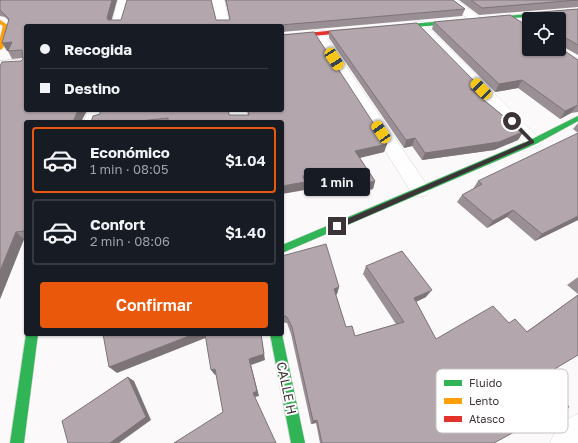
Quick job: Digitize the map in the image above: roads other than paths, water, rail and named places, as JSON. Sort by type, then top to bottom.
[{"type":"street","points":[[118,24],[124,0]]},
{"type":"street","points":[[218,0],[224,24]]},
{"type":"street","points":[[450,0],[476,20]]},
{"type":"street","points":[[284,37],[578,11]]},
{"type":"street","points":[[510,17],[522,25]]},
{"type":"street","points":[[0,21],[6,26],[0,48]]},
{"type":"street","points":[[419,25],[532,142]]},
{"type":"street","points":[[318,34],[420,190]]},
{"type":"street","points":[[0,65],[24,63]]},
{"type":"street","points":[[284,248],[532,142],[578,118]]},
{"type":"street","points":[[17,443],[32,336]]},
{"type":"street","name":"CALLE H","points":[[276,336],[298,443]]},
{"type":"street","points":[[566,443],[578,430]]}]
